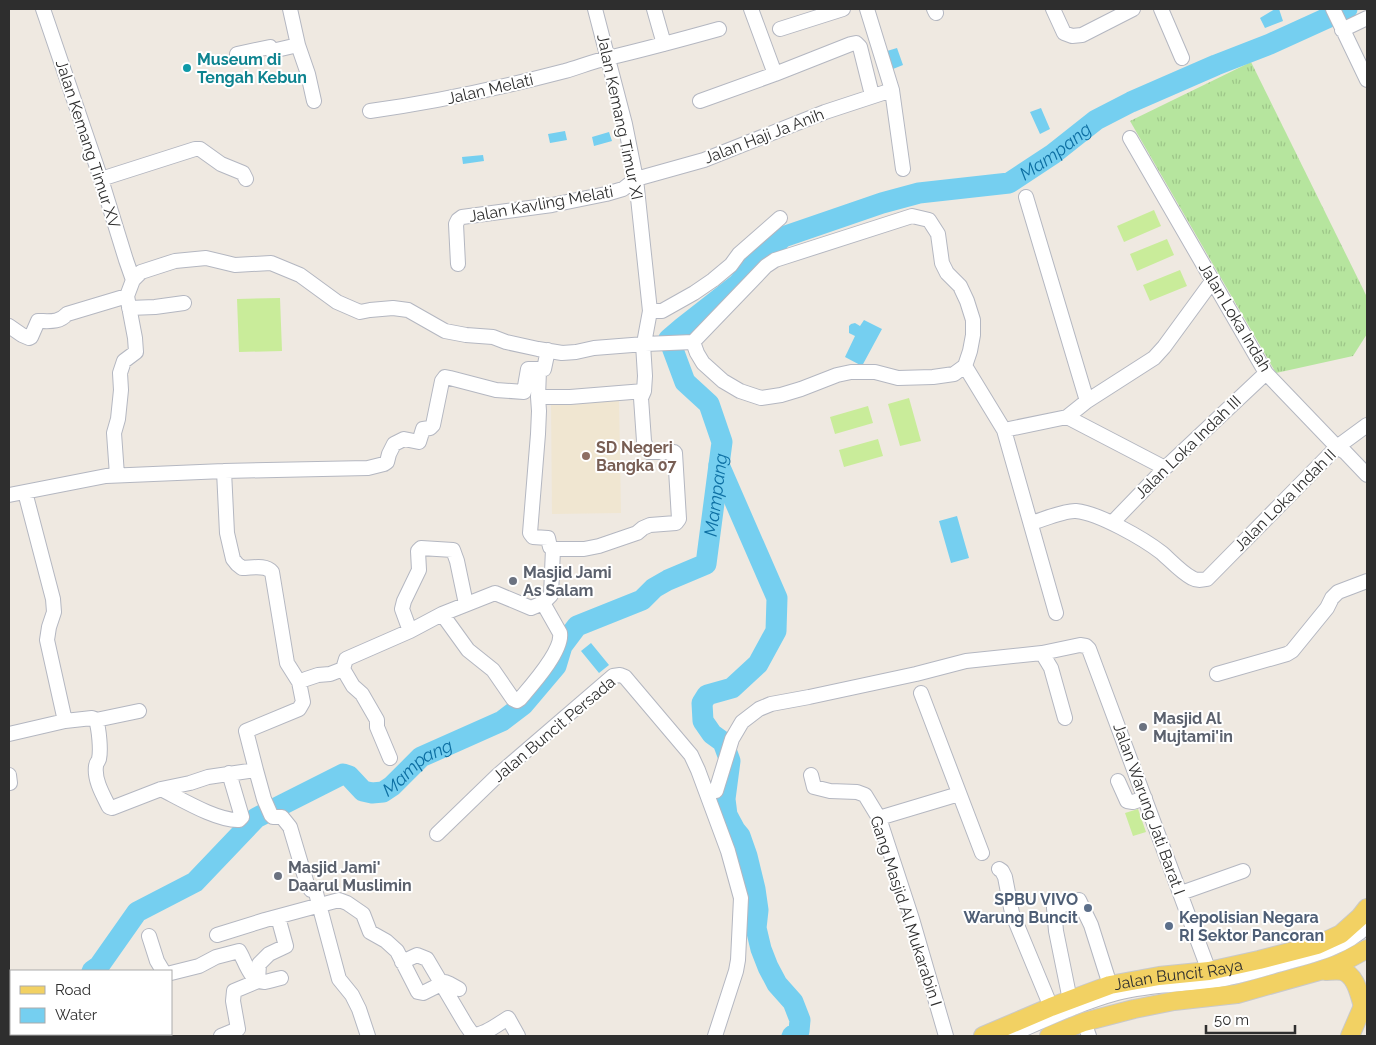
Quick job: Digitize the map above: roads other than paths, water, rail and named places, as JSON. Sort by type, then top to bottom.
[{"type":"main road","name":"Jalan Buncit Raya","points":[[983,1036],[1051,1007],[1110,985],[1159,976],[1209,971],[1259,960],[1330,940],[1351,926],[1367,908]]},
{"type":"main road","name":"Jalan Buncit Raya","points":[[1050,1036],[1086,1029],[1134,1009],[1174,1001],[1237,994],[1319,972],[1367,949]]},
{"type":"main road","points":[[1319,972],[1342,971],[1348,974],[1359,991],[1363,1006]]},
{"type":"main road","points":[[1350,1036],[1363,1006],[1367,989]]},
{"type":"street","name":"Jalan Kemang Timur XV","points":[[43,9],[101,179],[132,278]]},
{"type":"street","points":[[290,9],[298,46],[308,74],[314,101]]},
{"type":"street","name":"Jalan Kemang Timur XI","points":[[554,549],[584,549],[600,546],[637,533],[650,525],[676,522],[680,519],[675,453],[649,452],[644,442],[641,398],[644,391],[649,316],[636,179],[625,124],[595,9]]},
{"type":"street","points":[[654,9],[664,44]]},
{"type":"street","points":[[751,9],[776,74]]},
{"type":"street","points":[[780,29],[843,9]]},
{"type":"street","points":[[868,9],[892,90],[903,169]]},
{"type":"street","points":[[1053,9],[1064,33],[1072,36],[1082,35],[1133,9]]},
{"type":"street","points":[[1161,9],[1182,58]]},
{"type":"street","points":[[1367,18],[1338,20],[1367,80]]},
{"type":"street","name":"Jalan Melati","points":[[370,111],[456,97],[565,71],[719,29]]},
{"type":"street","points":[[700,101],[856,43],[860,47],[871,90]]},
{"type":"street","points":[[238,54],[270,47],[272,51],[298,46]]},
{"type":"street","name":"Jalan Haji Ja Anih","points":[[636,179],[704,160],[825,112],[892,90]]},
{"type":"street","name":"Jalan Loka Indah","points":[[1130,138],[1266,373],[1337,447],[1346,452],[1367,475]]},
{"type":"street","points":[[101,179],[195,149],[200,149],[221,164],[243,173],[246,179]]},
{"type":"street","name":"Jalan Kavling Melati","points":[[458,264],[456,224],[462,216],[552,205],[606,194],[623,189],[636,179]]},
{"type":"street","points":[[1026,197],[1087,401]]},
{"type":"street","points":[[116,475],[114,433],[118,419],[121,390],[120,373],[124,361],[136,352],[136,338],[128,302],[132,278],[141,272],[175,261],[206,258],[235,265],[271,263],[300,275],[337,302],[360,312],[393,308],[408,310],[445,331],[493,337],[506,342],[548,350],[576,352],[647,342],[687,342],[766,266],[775,260],[912,216],[929,220],[938,234],[942,263],[947,273],[960,286],[973,320],[973,336],[965,366],[954,374],[898,378],[875,372],[851,372],[837,375],[801,389],[761,398],[740,391],[723,381],[703,363],[687,342]]},
{"type":"street","points":[[649,316],[662,311],[713,280],[780,218]]},
{"type":"street","points":[[1004,430],[1067,417],[1087,401],[1154,358],[1213,280]]},
{"type":"street","points":[[9,326],[22,336],[29,338],[38,321],[56,321],[63,319],[67,314],[128,302],[155,307],[184,303]]},
{"type":"street","points":[[9,495],[116,475],[368,468],[384,464],[387,462],[394,444],[404,439],[420,442],[423,429],[430,428],[433,425],[442,381],[445,378],[496,390],[524,392],[528,369],[544,369],[548,350]]},
{"type":"street","points":[[965,366],[1004,430],[1056,613]]},
{"type":"street","points":[[390,758],[376,720],[362,694],[353,686],[343,669],[346,659],[410,632],[442,614],[495,593],[531,608],[543,603],[550,595],[554,549],[550,547],[548,538],[533,537],[530,533],[538,434],[539,370]]},
{"type":"street","name":"Jalan Loka Indah III","points":[[1112,523],[1165,468],[1266,373]]},
{"type":"street","points":[[538,397],[570,397],[644,391]]},
{"type":"street","points":[[1067,417],[1165,468]]},
{"type":"street","name":"Jalan Loka Indah II","points":[[1112,523],[1160,552],[1192,578],[1199,581],[1207,580],[1337,447],[1367,425]]},
{"type":"street","points":[[224,471],[228,533],[233,559],[242,568],[264,567],[269,568],[272,572],[287,663],[299,682],[303,702],[299,708],[246,731],[268,810],[273,817],[282,817],[290,828],[307,884],[310,890],[315,891],[338,979],[352,995],[368,1036]]},
{"type":"street","points":[[25,492],[53,599],[54,612],[47,640],[65,721]]},
{"type":"street","points":[[1031,523],[1076,511],[1112,523]]},
{"type":"street","points":[[410,632],[402,609],[419,570],[418,551],[421,548],[453,550],[466,604]]},
{"type":"street","points":[[1216,674],[1292,651],[1338,592],[1367,581]]},
{"type":"street","points":[[442,614],[468,650],[493,670],[513,699],[517,700],[520,699],[552,659],[561,637],[543,603]]},
{"type":"street","name":"Jalan Warung Jati Barat I","points":[[1042,653],[1080,645],[1089,648],[1209,971]]},
{"type":"street","points":[[716,791],[732,739],[742,722],[759,709],[771,704],[809,698],[966,660],[1042,653],[1051,668],[1065,718]]},
{"type":"street","points":[[299,682],[306,678],[330,674],[343,669]]},
{"type":"street","name":"Jalan Buncit Persada","points":[[437,834],[498,775],[613,676],[620,674],[625,676],[691,756],[728,851],[741,898],[737,966],[716,1036]]},
{"type":"street","points":[[921,693],[982,853]]},
{"type":"street","points":[[9,734],[65,721],[92,718],[96,720],[139,711]]},
{"type":"street","points":[[96,720],[99,742],[99,758],[96,767],[97,778],[109,807],[112,808],[160,789],[190,783],[208,776],[256,770]]},
{"type":"street","points":[[160,789],[218,816],[239,820],[242,816],[229,773]]},
{"type":"street","name":"Gang Masjid Al Mukarabin I","points":[[811,775],[814,787],[830,791],[857,792],[865,795],[879,818],[912,918],[946,1036]]},
{"type":"street","points":[[1118,781],[1127,802],[1145,798]]},
{"type":"street","points":[[879,818],[959,794]]},
{"type":"street","points":[[999,869],[1004,877],[1012,913],[1051,1007]]},
{"type":"street","points":[[1181,893],[1243,871]]},
{"type":"street","points":[[217,936],[242,927],[339,900],[363,914],[370,932],[386,941],[397,951],[418,992],[423,993],[444,982],[459,989]]},
{"type":"street","points":[[1070,1000],[1056,931],[1054,908],[1079,900],[1091,925],[1110,985]]},
{"type":"street","points":[[258,981],[259,964],[269,954],[286,946],[278,917]]},
{"type":"street","points":[[1008,1036],[1082,1004],[1118,993],[1229,978],[1324,952],[1359,934],[1367,926]]},
{"type":"street","points":[[149,936],[157,961],[162,970]]},
{"type":"street","points":[[1026,1036],[1096,1006],[1114,1001],[1152,994],[1223,987],[1317,962],[1338,955],[1357,945],[1367,936]]},
{"type":"street","points":[[172,974],[199,966],[216,957],[239,951],[252,976],[258,981],[264,982],[281,978]]},
{"type":"street","points":[[402,962],[417,955],[427,958],[473,1035],[484,1032],[508,1018],[518,1036]]},
{"type":"street","points":[[221,1036],[238,1029],[233,1001],[234,992],[258,981]]},
{"type":"water","points":[[1275,9],[1279,9],[1283,21],[1265,28],[1260,18]]},
{"type":"water","points":[[897,48],[903,65],[893,69],[887,51]]},
{"type":"water","points":[[1041,108],[1050,129],[1040,134],[1030,112]]},
{"type":"water","points":[[565,131],[567,140],[550,143],[548,134]]},
{"type":"water","points":[[609,132],[612,141],[594,146],[592,137]]},
{"type":"water","points":[[483,155],[484,161],[463,164],[462,157]]},
{"type":"water","points":[[864,320],[882,329],[862,366],[845,357],[855,336],[849,333],[849,326],[855,323],[860,326]]},
{"type":"water","points":[[957,516],[969,558],[951,563],[939,521]]},
{"type":"water","points":[[591,643],[609,665],[599,673],[581,651]]},
{"type":"waterway","name":"Mampang","points":[[93,970],[99,966],[137,912],[195,882],[256,818],[343,774],[349,776],[363,791],[372,793],[383,792],[392,786],[421,757],[502,721],[523,705],[556,666],[562,646],[577,626],[642,600],[654,588],[668,580],[706,564],[722,442],[709,404],[685,382],[669,339],[738,284],[754,264],[783,237],[882,203],[919,193],[1009,183],[1053,154],[1096,120],[1131,102],[1270,44],[1347,9]]},
{"type":"waterway","points":[[719,465],[777,598],[776,631],[758,664],[732,688],[707,695],[702,703],[703,721],[712,734],[723,742],[730,761],[725,799],[727,815],[740,836],[747,856],[755,889],[758,910],[756,928],[761,949],[777,984],[793,1002],[800,1020],[799,1031],[792,1036]]},
{"type":"place","name":"Museum di Tengah Kebun","points":[[187,68]]},
{"type":"place","name":"SD Negeri Bangka 07","points":[[586,456]]},
{"type":"place","name":"Masjid Jami As Salam","points":[[513,581]]},
{"type":"place","name":"Masjid Al Mujtami'in","points":[[1143,727]]},
{"type":"place","name":"Masjid Jami' Daarul Muslimin","points":[[278,876]]},
{"type":"place","name":"SPBU VIVO Warung Buncit","points":[[1088,908]]},
{"type":"place","name":"Kepolisian Negara RI Sektor Pancoran","points":[[1169,926]]}]
